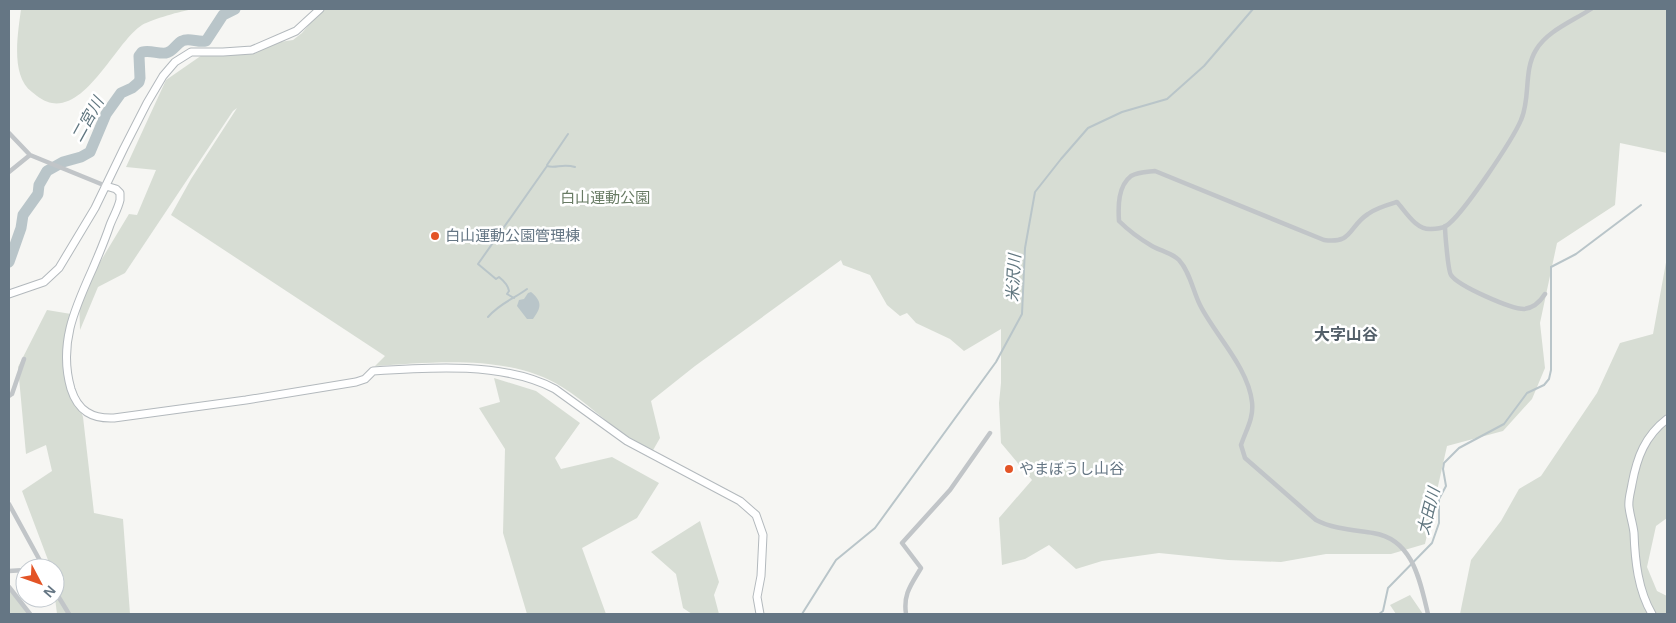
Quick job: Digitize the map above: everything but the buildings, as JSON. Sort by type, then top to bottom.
[{"type":"street","points":[[9,294],[44,282],[59,268],[95,208],[147,103],[163,76],[175,62],[191,52],[252,50],[296,31],[320,9]]},
{"type":"street","points":[[1428,614],[1416,570],[1410,557],[1399,545],[1387,537],[1325,525],[1316,520],[1245,458],[1241,445],[1253,412],[1248,384],[1200,305],[1181,262],[1174,256],[1152,246],[1130,232],[1119,221],[1121,191],[1132,176],[1142,172],[1155,171],[1324,240],[1335,242],[1347,236],[1368,213],[1397,202],[1412,221],[1421,227],[1430,230],[1446,226],[1470,198],[1512,138],[1526,106],[1530,65],[1536,50],[1544,40],[1591,9]]},
{"type":"street","points":[[9,133],[30,155],[116,189],[120,193],[120,200],[76,306],[67,343],[67,365],[70,385],[74,399],[80,408],[103,419],[114,418],[246,400],[349,383],[365,379],[373,371],[448,368],[508,372],[525,376],[555,389],[627,442],[740,501],[756,515],[763,535],[761,576],[757,597],[760,614]]},
{"type":"street","points":[[9,172],[30,155]]},
{"type":"street","points":[[1446,226],[1448,269],[1451,276],[1462,284],[1508,305],[1523,309],[1534,306],[1545,294]]},
{"type":"street","points":[[9,396],[12,394],[24,359]]},
{"type":"street","points":[[1652,614],[1642,590],[1636,560],[1634,528],[1629,498],[1634,472],[1642,448],[1659,425],[1667,419]]},
{"type":"street","points":[[906,614],[904,601],[921,568],[902,543],[950,490],[990,433]]},
{"type":"street","points":[[9,504],[39,558]]},
{"type":"street","points":[[9,587],[30,614]]},
{"type":"green space","points":[[21,9],[194,9],[167,15],[142,25],[132,33],[101,73],[78,96],[65,102],[52,103],[47,102],[32,92],[25,85],[21,76],[18,65],[17,42]]},
{"type":"green space","name":"白山運動公園","points":[[322,9],[1667,9],[1667,153],[1620,143],[1615,205],[1557,243],[1540,323],[1545,368],[1532,399],[1503,431],[1447,446],[1425,544],[1391,554],[1326,554],[1281,562],[1228,560],[1159,553],[1102,561],[1076,569],[1049,545],[1025,559],[1002,565],[999,518],[1032,480],[1001,443],[999,403],[1001,329],[964,351],[950,339],[916,323],[907,313],[900,316],[887,305],[870,275],[843,265],[841,260],[695,366],[651,401],[660,438],[652,452],[629,438],[562,387],[541,376],[519,369],[496,365],[446,362],[375,366],[385,356],[171,215],[191,179],[237,108],[233,111],[125,273],[98,287],[80,330],[79,297],[129,214],[137,215],[156,170],[126,167],[166,80],[205,53],[293,40],[302,33]]},
{"type":"green space","points":[[1667,257],[1667,518],[1656,526],[1647,567],[1657,591],[1667,596],[1667,614],[1460,614],[1471,560],[1501,521],[1519,489],[1541,476],[1597,393],[1620,343],[1653,334]]},
{"type":"green space","points":[[47,310],[71,314],[67,370],[83,417],[94,513],[123,519],[130,614],[57,614],[56,608],[65,608],[65,558],[47,558],[22,491],[52,471],[46,445],[26,454],[18,367]]},
{"type":"green space","points":[[494,378],[536,391],[580,423],[555,458],[561,469],[612,457],[659,483],[637,518],[582,548],[606,614],[527,614],[503,533],[505,449],[479,408],[500,402]]},
{"type":"green space","points":[[700,521],[719,582],[714,595],[719,614],[692,614],[683,608],[676,574],[651,552]]},
{"type":"green space","points":[[9,589],[15,596],[15,608],[24,608],[29,614],[9,614]]},
{"type":"green space","points":[[1410,595],[1423,614],[1396,614],[1390,605]]},
{"type":"shaded area","points":[[531,292],[538,299],[540,305],[533,319],[527,319],[517,306],[519,300],[524,299]]},
{"type":"waterway","name":"二宮川","points":[[9,262],[21,228],[23,215],[38,194],[39,185],[47,171],[63,162],[81,157],[90,152],[106,114],[121,93],[139,82],[139,56],[142,52],[166,53],[185,40],[206,41],[223,15],[235,9]]},
{"type":"waterway","name":"米沢川","points":[[802,614],[836,560],[875,528],[996,362],[1022,314],[1025,248],[1035,192],[1088,128],[1122,112],[1167,99],[1204,66],[1253,9]]},
{"type":"waterway","points":[[547,165],[568,134]]},
{"type":"waterway","points":[[514,298],[507,294],[509,291],[503,280],[499,277],[496,279],[478,264],[547,166],[575,167]]},
{"type":"waterway","name":"太田川","points":[[1379,614],[1383,611],[1388,588],[1432,543],[1439,523],[1439,499],[1446,486],[1443,469],[1444,463],[1459,448],[1504,424],[1527,393],[1544,385],[1549,379],[1551,370],[1551,267],[1576,254],[1641,205]]},
{"type":"waterway","points":[[488,317],[502,305],[527,289]]},
{"type":"place","name":"白山運動公園管理棟","points":[[435,236]]},
{"type":"place","name":"やまぼうし山谷","points":[[1009,469]]},
{"type":"district","name":"大字山谷","points":[[1346,334]]}]
